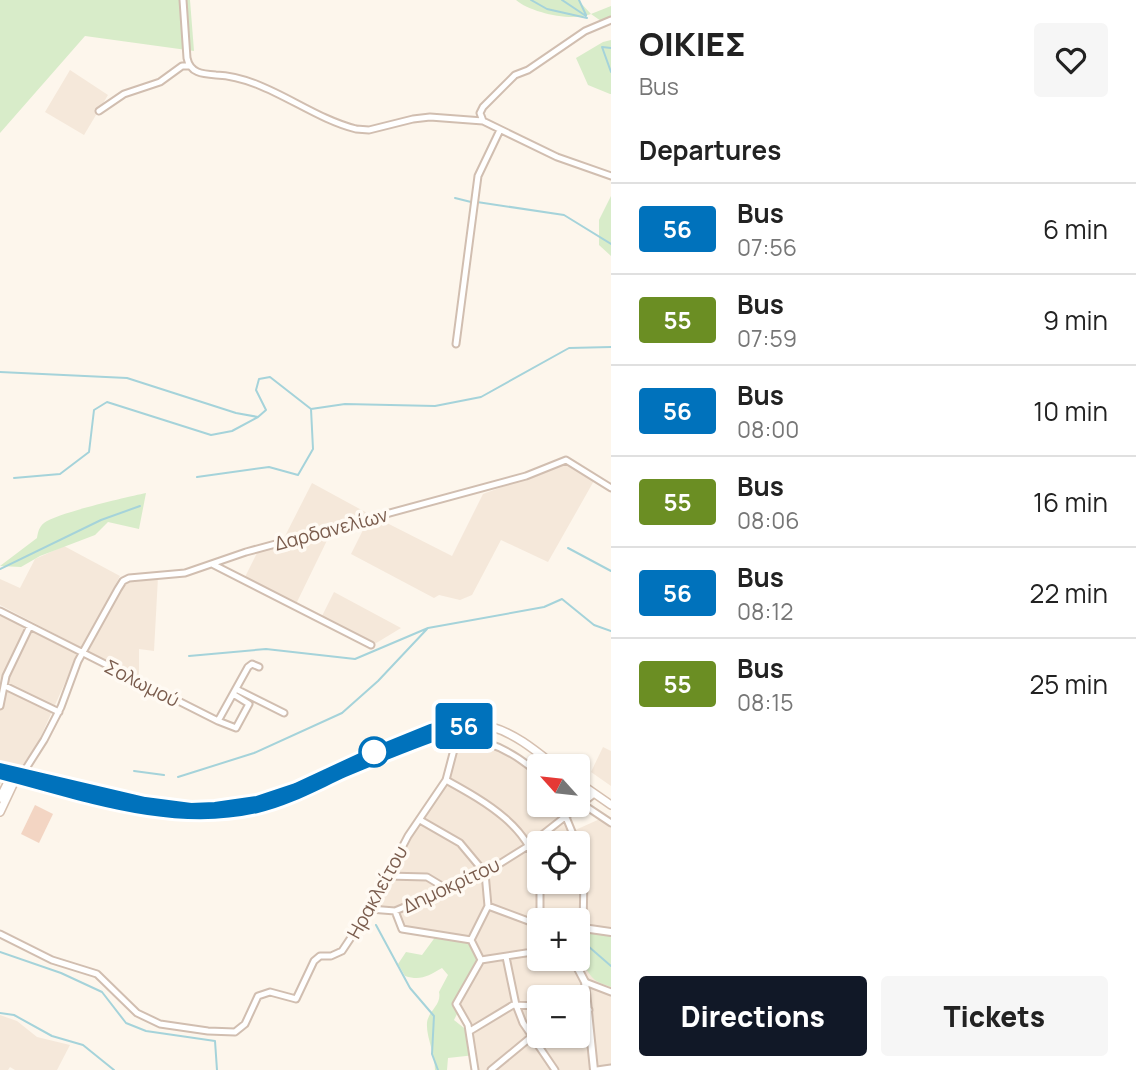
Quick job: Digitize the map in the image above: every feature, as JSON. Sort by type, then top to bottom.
[{"type":"main road","points":[[0,768],[144,809],[189,814],[256,808],[292,797],[411,743],[465,726],[484,726],[502,731],[540,754]]},
{"type":"main road","points":[[0,774],[17,775]]},
{"type":"main road","points":[[0,798],[17,775]]},
{"type":"main road","points":[[0,812],[17,775]]},
{"type":"main road","points":[[590,791],[611,805]]},
{"type":"street","points":[[183,0],[189,66]]},
{"type":"street","points":[[483,121],[480,113],[482,107],[515,75],[528,70],[584,31],[611,20]]},
{"type":"street","points":[[99,111],[124,94],[160,82],[182,66],[189,66],[204,74],[238,76],[344,126],[356,129],[369,130],[422,118],[483,121],[557,157],[611,176]]},
{"type":"street","points":[[456,344],[478,176],[500,130]]},
{"type":"street","name":"Δαρδανελίων","points":[[17,775],[42,745],[82,653],[123,581],[129,578],[184,573],[211,563],[526,476],[566,460],[611,488]]},
{"type":"street","points":[[211,563],[372,645]]},
{"type":"street","name":"Σολωμού","points":[[0,611],[218,721]]},
{"type":"street","points":[[0,706],[3,674],[30,626]]},
{"type":"street","points":[[234,692],[249,704],[236,728],[218,721],[234,692],[248,667],[252,664],[260,667]]},
{"type":"street","points":[[3,689],[58,712]]},
{"type":"street","points":[[234,692],[284,713]]},
{"type":"street","name":"Ηρακλείτου","points":[[0,934],[52,960],[97,974],[137,1013],[160,1024],[235,1032],[244,1024],[258,996],[270,992],[296,999],[314,961],[320,956],[330,956],[342,951],[370,909],[408,836],[446,780],[456,742],[464,740],[495,746],[527,765]]},
{"type":"street","points":[[446,780],[495,808],[527,845]]},
{"type":"street","name":"Δημοκρίτου","points":[[590,797],[594,794]]},
{"type":"street","points":[[590,809],[611,823]]},
{"type":"street","points":[[568,817],[573,831]]},
{"type":"street","name":"Δημοκρίτου","points":[[549,831],[568,817]]},
{"type":"street","points":[[420,820],[460,843],[485,873],[488,906],[471,940]]},
{"type":"street","name":"Δημοκρίτου","points":[[370,909],[395,911],[485,873],[527,847]]},
{"type":"street","points":[[386,876],[427,877],[447,889]]},
{"type":"street","points":[[488,906],[527,920]]},
{"type":"street","points":[[395,911],[402,929],[471,940]]},
{"type":"street","points":[[590,929],[611,932]]},
{"type":"street","points":[[471,940],[481,960]]},
{"type":"street","points":[[481,960],[527,953]]},
{"type":"street","points":[[506,957],[516,1005],[527,1028]]},
{"type":"street","points":[[475,1070],[470,1031],[456,1004],[481,960]]},
{"type":"street","points":[[579,971],[585,985]]},
{"type":"street","points":[[585,982],[611,992]]},
{"type":"street","points":[[470,1031],[516,1005],[527,1005]]},
{"type":"street","points":[[590,1020],[595,1070],[611,1068]]},
{"type":"street","points":[[492,1070],[527,1040]]},
{"type":"street","points":[[539,1048],[555,1070]]},
{"type":"shaded area","points":[[70,70],[108,95],[84,135],[45,112]]},
{"type":"shaded area","points":[[566,463],[595,479],[548,562],[501,540],[472,595],[460,600],[439,595],[434,598],[351,554],[367,522],[379,519],[452,556],[483,494]]},
{"type":"shaded area","points":[[312,483],[369,514],[335,524],[296,604],[245,577],[258,551],[281,544]]},
{"type":"shaded area","points":[[64,546],[120,576],[82,648],[0,605],[0,579],[20,588],[35,559]]},
{"type":"shaded area","points":[[158,577],[154,651],[139,649],[139,678],[88,652],[124,583]]},
{"type":"shaded area","points":[[334,592],[401,628],[373,645],[321,618]]},
{"type":"shaded area","points":[[0,614],[78,654],[36,747],[21,767],[9,766],[0,785]]},
{"type":"shaded area","points":[[465,740],[504,748],[527,766],[527,817],[564,817],[571,831],[527,831],[527,894],[590,894],[590,831],[573,831],[602,818],[611,824],[611,1070],[478,1070],[472,1023],[458,1006],[481,961],[471,941],[402,929],[395,911],[370,909],[408,836],[446,780],[456,742]]},
{"type":"shaded area","points":[[603,747],[611,751],[611,786],[591,772]]},
{"type":"shaded area","points":[[0,1015],[17,1021],[37,1037],[70,1045],[57,1070],[15,1070],[10,1067],[8,1070],[0,1070]]},
{"type":"green space","points":[[0,0],[190,0],[194,51],[85,36],[0,133]]},
{"type":"green space","points":[[516,0],[578,0],[591,14],[574,17],[552,15],[532,9]]},
{"type":"green space","points":[[611,6],[611,18],[601,21],[591,14]]},
{"type":"green space","points":[[611,40],[610,94],[588,85],[576,58]]},
{"type":"green space","points":[[611,196],[611,256],[599,245],[599,220]]},
{"type":"green space","points":[[146,493],[139,529],[108,522],[95,535],[40,556],[21,567],[0,566],[37,538],[41,526],[51,519]]},
{"type":"green space","points":[[590,932],[611,936],[611,987],[595,980],[588,971]]},
{"type":"green space","points":[[436,936],[465,938],[481,961],[455,1002],[457,1014],[454,1020],[474,1036],[475,1055],[448,1058],[447,1070],[435,1070],[427,1023],[439,1001],[439,992],[448,975],[442,968],[424,977],[405,976],[398,964],[406,952],[422,955]]},
{"type":"building","points":[[35,805],[53,814],[39,843],[21,834]]},
{"type":"waterway","points":[[531,0],[547,9],[587,18]]},
{"type":"waterway","points":[[562,0],[586,16]]},
{"type":"waterway","points":[[579,0],[586,15]]},
{"type":"waterway","points":[[611,48],[602,47],[611,72]]},
{"type":"waterway","points":[[455,198],[471,202]]},
{"type":"waterway","points":[[477,202],[564,215],[611,244]]},
{"type":"waterway","points":[[0,372],[127,378],[236,413],[258,417],[266,410],[256,390],[259,379],[270,377],[311,409],[345,404],[435,406],[481,397],[569,348],[611,347]]},
{"type":"waterway","points":[[14,478],[60,474],[89,452],[94,410],[107,402],[211,435],[232,431],[258,417]]},
{"type":"waterway","points":[[197,477],[269,467],[298,475],[313,449],[311,409]]},
{"type":"waterway","points":[[0,569],[101,520],[140,506]]},
{"type":"waterway","points":[[568,548],[611,571]]},
{"type":"waterway","points":[[189,656],[266,649],[355,659],[428,628],[544,607],[562,599],[594,625],[611,631]]},
{"type":"waterway","points":[[178,777],[254,753],[342,713],[378,681],[427,629]]},
{"type":"waterway","points":[[134,771],[164,775]]},
{"type":"waterway","points":[[376,925],[410,988],[434,1016],[432,1054],[438,1070]]},
{"type":"waterway","points":[[590,948],[611,966]]},
{"type":"waterway","points":[[0,952],[61,973],[102,992],[126,1023],[146,1031],[215,1041],[217,1070]]},
{"type":"waterway","points":[[0,1013],[14,1015],[52,1036],[83,1045],[114,1070]]},
{"type":"bus line","name":"56","points":[[0,768],[164,806],[215,807],[274,796],[431,729],[449,725],[465,726],[411,743],[292,797],[256,808],[211,814],[144,809],[0,774]]}]
